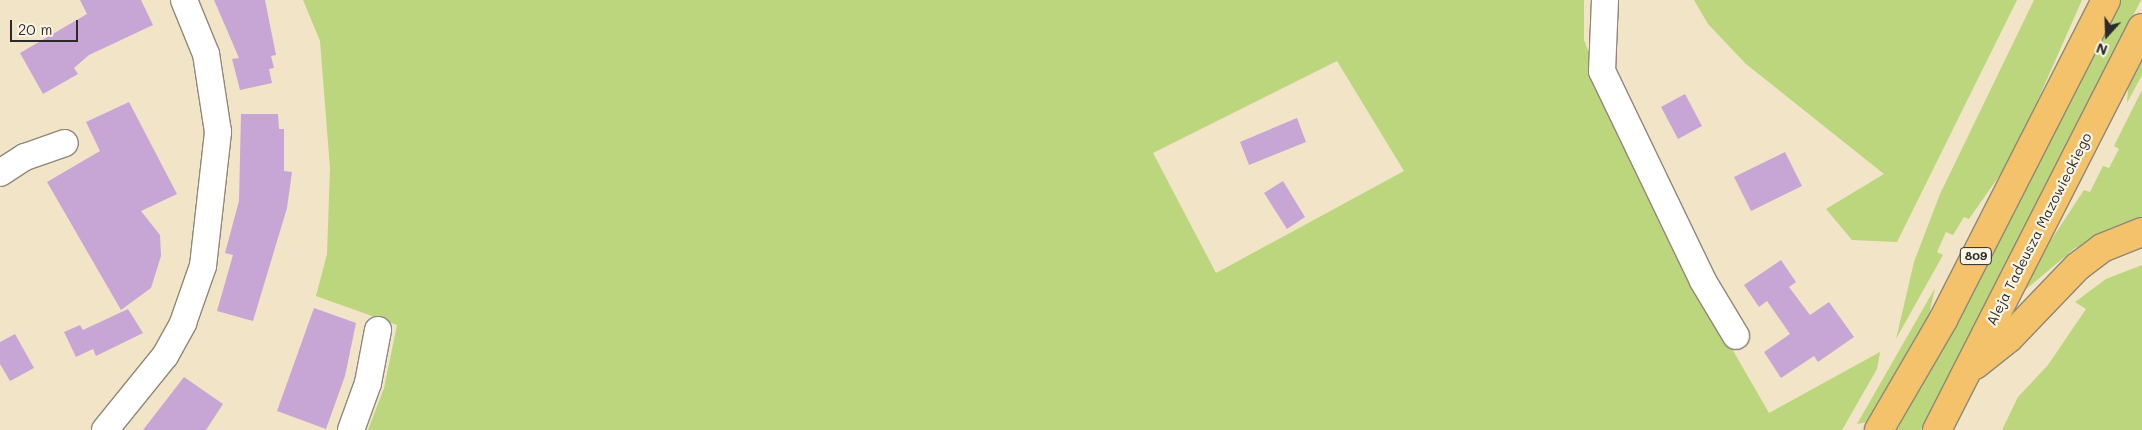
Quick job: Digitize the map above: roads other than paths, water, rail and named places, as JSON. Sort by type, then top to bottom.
[{"type":"main road","name":"809","points":[[1880,430],[1943,320],[2106,0]]},
{"type":"main road","name":"Aleja Tadeusza Mazowieckiego","points":[[1937,430],[2142,28]]},
{"type":"main road","points":[[1968,370],[2009,338],[2077,267],[2102,248],[2142,232]]},
{"type":"street","points":[[105,430],[165,356],[183,323],[206,249],[218,132],[206,54],[184,0]]},
{"type":"street","points":[[1605,0],[1602,71],[1703,281],[1736,336]]},
{"type":"street","points":[[0,173],[25,157],[65,143]]},
{"type":"street","points":[[351,430],[368,383],[378,330]]}]
